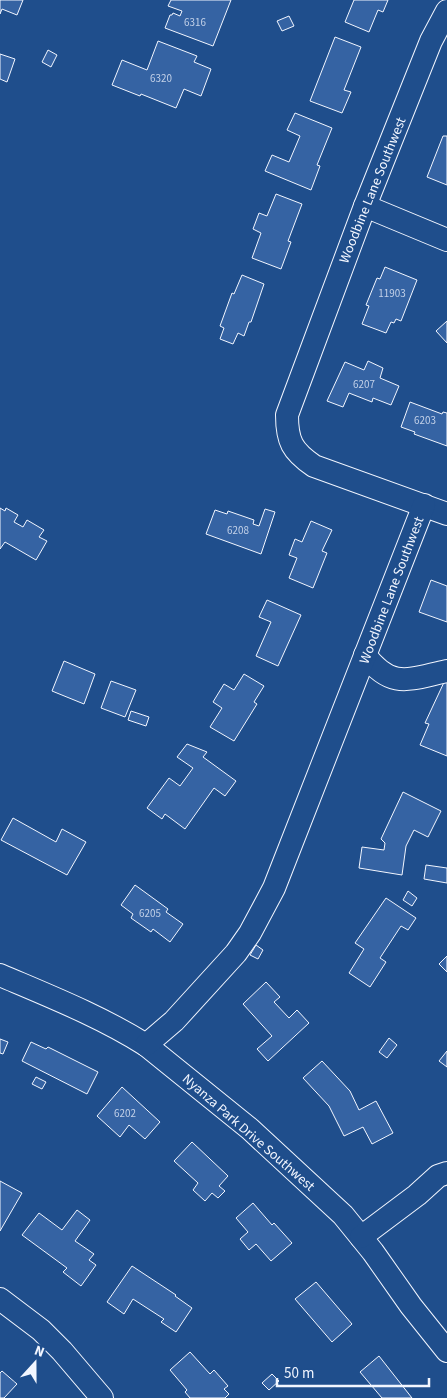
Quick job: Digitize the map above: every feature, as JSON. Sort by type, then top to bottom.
[{"type":"street","name":"Woodbine Lane Southwest","points":[[146,1045],[174,1021],[236,952],[262,912],[274,888],[424,505],[314,466],[300,457],[287,431],[287,415],[365,206],[431,41],[447,11]]},
{"type":"street","points":[[365,206],[447,240]]},
{"type":"street","points":[[424,505],[447,514]]},
{"type":"street","points":[[365,655],[376,669],[389,677],[406,680],[447,671]]},
{"type":"street","name":"Nyanza Park Drive Southwest","points":[[0,974],[102,1019],[146,1045],[250,1129],[342,1215],[373,1252],[411,1306],[447,1351]]},
{"type":"street","points":[[361,1237],[417,1195],[438,1176],[447,1173]]},
{"type":"street","points":[[0,1299],[41,1330],[62,1351],[102,1398]]},
{"type":"building","points":[[0,0],[23,0],[17,15],[2,9],[0,14]]},
{"type":"building","points":[[171,0],[231,0],[213,46],[165,28],[170,15],[173,13],[180,16],[182,11],[168,6]]},
{"type":"building","points":[[354,0],[388,0],[383,12],[378,10],[369,32],[345,22]]},
{"type":"building","points":[[289,16],[294,26],[282,31],[277,21]]},
{"type":"building","points":[[335,37],[361,47],[344,90],[351,92],[342,113],[310,101]]},
{"type":"building","points":[[158,41],[197,56],[194,62],[211,69],[201,96],[184,89],[176,108],[112,85],[122,60],[147,70]]},
{"type":"building","points":[[48,50],[57,55],[51,67],[42,62]]},
{"type":"building","points":[[0,54],[15,59],[7,82],[0,79]]},
{"type":"building","points":[[295,113],[332,128],[317,165],[320,166],[311,190],[265,171],[272,155],[289,162],[300,136],[287,130]]},
{"type":"building","points":[[443,136],[447,136],[447,185],[427,177]]},
{"type":"building","points":[[276,194],[302,204],[288,241],[291,242],[281,269],[252,258],[261,233],[253,229],[259,213],[267,216]]},
{"type":"building","points":[[385,267],[417,280],[401,321],[396,319],[394,323],[391,322],[386,333],[362,324],[369,306],[366,305],[377,278],[380,279]]},
{"type":"building","points":[[242,275],[264,284],[251,322],[249,322],[244,336],[238,333],[233,344],[220,339],[224,328],[220,326],[232,293],[234,294]]},
{"type":"building","points":[[447,321],[447,343],[436,331]]},
{"type":"building","points":[[368,361],[383,368],[380,378],[399,386],[391,405],[373,398],[372,402],[349,393],[343,407],[327,401],[345,362],[364,370]]},
{"type":"building","points":[[410,402],[442,414],[443,412],[447,413],[447,446],[414,434],[415,432],[401,427]]},
{"type":"building","points":[[0,508],[5,511],[6,508],[18,515],[14,522],[23,527],[27,520],[44,530],[39,537],[47,541],[36,560],[5,542],[0,549]]},
{"type":"building","points":[[265,509],[275,512],[261,554],[206,534],[215,510],[227,514],[228,511],[254,520],[253,524],[259,526]]},
{"type":"building","points":[[311,521],[332,530],[322,551],[327,553],[313,588],[289,578],[297,558],[289,555],[295,539],[302,542]]},
{"type":"building","points":[[431,580],[447,586],[447,622],[419,612]]},
{"type":"building","points":[[267,600],[301,615],[278,666],[256,656],[271,622],[259,617]]},
{"type":"building","points":[[64,661],[95,674],[84,704],[52,691]]},
{"type":"building","points":[[244,674],[264,686],[254,702],[257,704],[234,741],[210,727],[222,708],[213,702],[224,684],[234,690]]},
{"type":"building","points":[[446,678],[447,756],[420,745],[429,724],[425,723]]},
{"type":"building","points":[[111,681],[136,690],[125,717],[101,708]]},
{"type":"building","points":[[131,711],[149,717],[146,726],[128,720]]},
{"type":"building","points":[[187,744],[207,752],[203,757],[236,781],[225,796],[214,788],[185,829],[165,814],[162,819],[147,808],[169,778],[180,786],[193,768],[177,757]]},
{"type":"building","points":[[403,792],[441,811],[428,837],[414,830],[406,846],[402,875],[359,868],[362,847],[384,850],[385,843],[381,839]]},
{"type":"building","points":[[13,818],[56,842],[62,829],[86,842],[67,875],[1,840]]},
{"type":"building","points":[[426,865],[447,868],[447,883],[424,879]]},
{"type":"building","points":[[135,885],[168,909],[166,912],[183,924],[170,942],[153,929],[151,932],[131,918],[133,914],[121,905]]},
{"type":"building","points":[[408,891],[417,898],[412,906],[403,900]]},
{"type":"building","points":[[386,898],[416,918],[408,930],[401,926],[380,958],[386,962],[370,987],[349,973],[364,949],[355,943]]},
{"type":"building","points":[[256,945],[263,950],[258,959],[250,955]]},
{"type":"building","points":[[447,956],[447,972],[439,964]]},
{"type":"building","points":[[266,982],[280,997],[274,1002],[289,1018],[297,1010],[309,1023],[268,1061],[257,1049],[272,1036],[243,1004]]},
{"type":"building","points":[[389,1038],[397,1045],[387,1058],[379,1052]]},
{"type":"building","points":[[0,1039],[8,1042],[3,1054],[0,1053]]},
{"type":"building","points":[[31,1042],[46,1049],[48,1047],[98,1072],[87,1094],[22,1061]]},
{"type":"building","points":[[447,1051],[447,1067],[439,1061]]},
{"type":"building","points":[[322,1061],[350,1091],[359,1110],[376,1101],[393,1133],[372,1144],[363,1127],[344,1136],[329,1106],[303,1078]]},
{"type":"building","points":[[36,1077],[46,1082],[42,1089],[32,1084]]},
{"type":"building","points":[[122,1087],[160,1122],[145,1139],[129,1125],[120,1137],[97,1116]]},
{"type":"building","points":[[192,1142],[228,1176],[219,1186],[225,1191],[218,1198],[212,1193],[205,1201],[193,1190],[198,1183],[174,1161]]},
{"type":"building","points":[[0,1181],[22,1193],[0,1231]]},
{"type":"building","points":[[253,1203],[272,1225],[274,1223],[292,1243],[271,1261],[256,1244],[249,1250],[240,1239],[248,1232],[236,1218]]},
{"type":"building","points":[[77,1210],[90,1220],[75,1241],[94,1254],[89,1260],[96,1265],[81,1286],[63,1272],[67,1268],[22,1235],[39,1213],[62,1230]]},
{"type":"building","points":[[132,1266],[192,1308],[176,1332],[161,1322],[164,1319],[133,1299],[124,1314],[107,1302]]},
{"type":"building","points":[[316,1282],[352,1324],[332,1342],[295,1299]]},
{"type":"building","points":[[190,1352],[210,1374],[214,1370],[228,1386],[224,1389],[229,1394],[225,1398],[190,1398],[185,1392],[187,1390],[170,1370]]},
{"type":"building","points":[[379,1356],[412,1398],[382,1398],[360,1372]]},
{"type":"building","points":[[2,1371],[17,1384],[4,1398],[0,1398],[0,1373]]},
{"type":"building","points":[[272,1374],[279,1381],[269,1390],[262,1383]]}]
